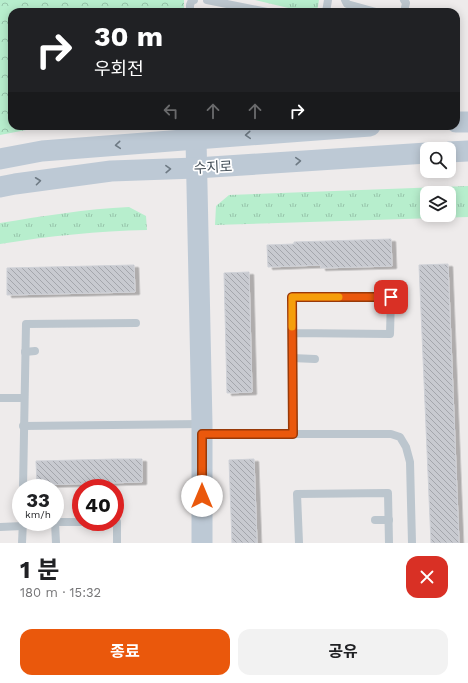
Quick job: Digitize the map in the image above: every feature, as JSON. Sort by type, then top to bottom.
[{"type":"main road","name":"수지로","points":[[0,159],[42,151],[194,136],[300,130]]},
{"type":"main road","points":[[194,136],[202,429],[202,543]]},
{"type":"main road","points":[[456,152],[468,151]]},
{"type":"main road","name":"수지로","points":[[0,187],[111,171],[196,168],[420,153]]},
{"type":"lane","points":[[190,8],[192,0],[194,0]]},
{"type":"lane","points":[[207,0],[247,8]]},
{"type":"lane","points":[[345,0],[347,4],[362,8]]},
{"type":"lane","points":[[292,333],[390,334],[391,297],[292,297],[292,333],[292,358],[293,434]]},
{"type":"lane","points":[[23,479],[26,324],[136,323]]},
{"type":"lane","points":[[25,352],[35,351]]},
{"type":"lane","points":[[292,358],[315,359]]},
{"type":"lane","points":[[0,398],[24,398]]},
{"type":"lane","points":[[24,426],[202,429],[293,434],[390,434],[400,437],[406,447],[410,462],[412,543]]},
{"type":"lane","points":[[298,543],[297,494],[388,493],[389,543]]},
{"type":"lane","points":[[375,520],[389,520]]},
{"type":"lane","points":[[0,526],[12,525]]},
{"type":"lane","points":[[22,543],[23,531]]},
{"type":"lane","points":[[55,531],[56,543]]},
{"type":"lane","points":[[117,531],[117,543]]},
{"type":"green space","points":[[0,0],[184,0],[184,8],[8,8],[8,130],[26,130],[0,135]]},
{"type":"green space","points":[[255,0],[319,0],[318,8],[288,8]]},
{"type":"green space","points":[[456,186],[468,186],[468,217],[456,217]]},
{"type":"green space","points":[[420,188],[420,219],[215,225],[216,206],[229,195]]},
{"type":"green space","points":[[129,207],[146,216],[147,230],[74,234],[0,244],[0,223],[48,215]]},
{"type":"building","points":[[391,239],[392,266],[321,268],[321,265],[268,267],[267,245],[294,244],[294,242]]},
{"type":"building","points":[[448,264],[459,543],[431,543],[419,265]]},
{"type":"building","points":[[134,265],[135,292],[7,295],[7,268]]},
{"type":"building","points":[[249,272],[252,392],[227,393],[224,273]]},
{"type":"building","points":[[142,459],[142,482],[124,483],[124,479],[72,479],[72,484],[64,484],[64,479],[37,479],[36,461]]},
{"type":"building","points":[[254,459],[257,543],[232,543],[229,460]]},
{"type":"slow traffic","points":[[292,327],[292,297],[339,297]]},
{"type":"route","points":[[202,496],[202,434],[293,434],[292,297],[391,297]]}]
